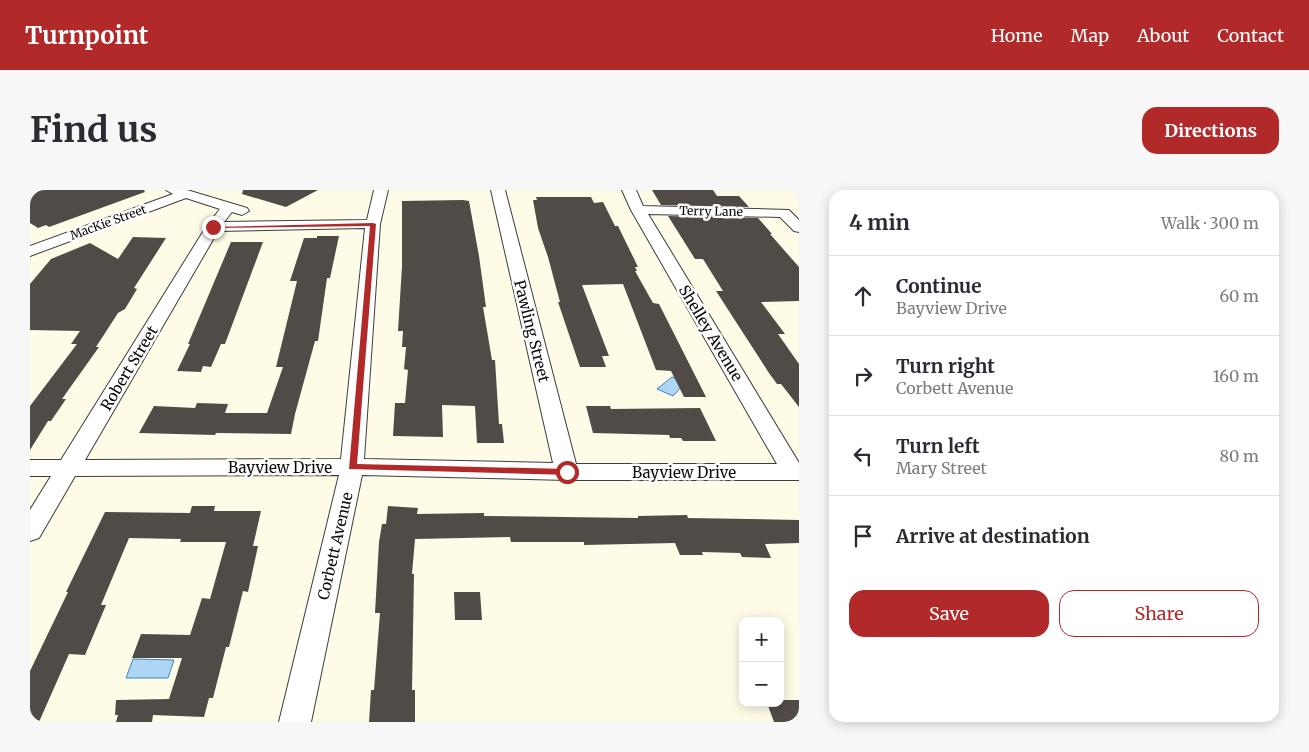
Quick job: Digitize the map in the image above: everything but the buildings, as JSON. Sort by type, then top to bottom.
[{"type":"street","name":"Corbett Avenue","points":[[295,722],[352,467],[373,224],[381,190]]},
{"type":"street","name":"Pawling Street","points":[[498,190],[567,472]]},
{"type":"street","points":[[179,192],[264,218],[296,224]]},
{"type":"street","name":"MacKie Street","points":[[30,251],[179,192]]},
{"type":"street","name":"Terry Lane","points":[[633,198],[784,213],[799,228]]},
{"type":"street","name":"Shelley Avenue","points":[[633,198],[796,472]]},
{"type":"street","name":"Robert Street","points":[[30,530],[213,227],[229,207]]},
{"type":"street","points":[[213,227],[373,224]]},
{"type":"street","name":"Bayview Drive","points":[[30,468],[352,467],[567,472],[796,472]]},
{"type":"water","points":[[672,377],[686,382],[673,396],[657,389]]},
{"type":"water","points":[[133,659],[174,660],[168,678],[126,678]]},
{"type":"route","points":[[213,227],[373,224],[352,467],[567,472]]}]
